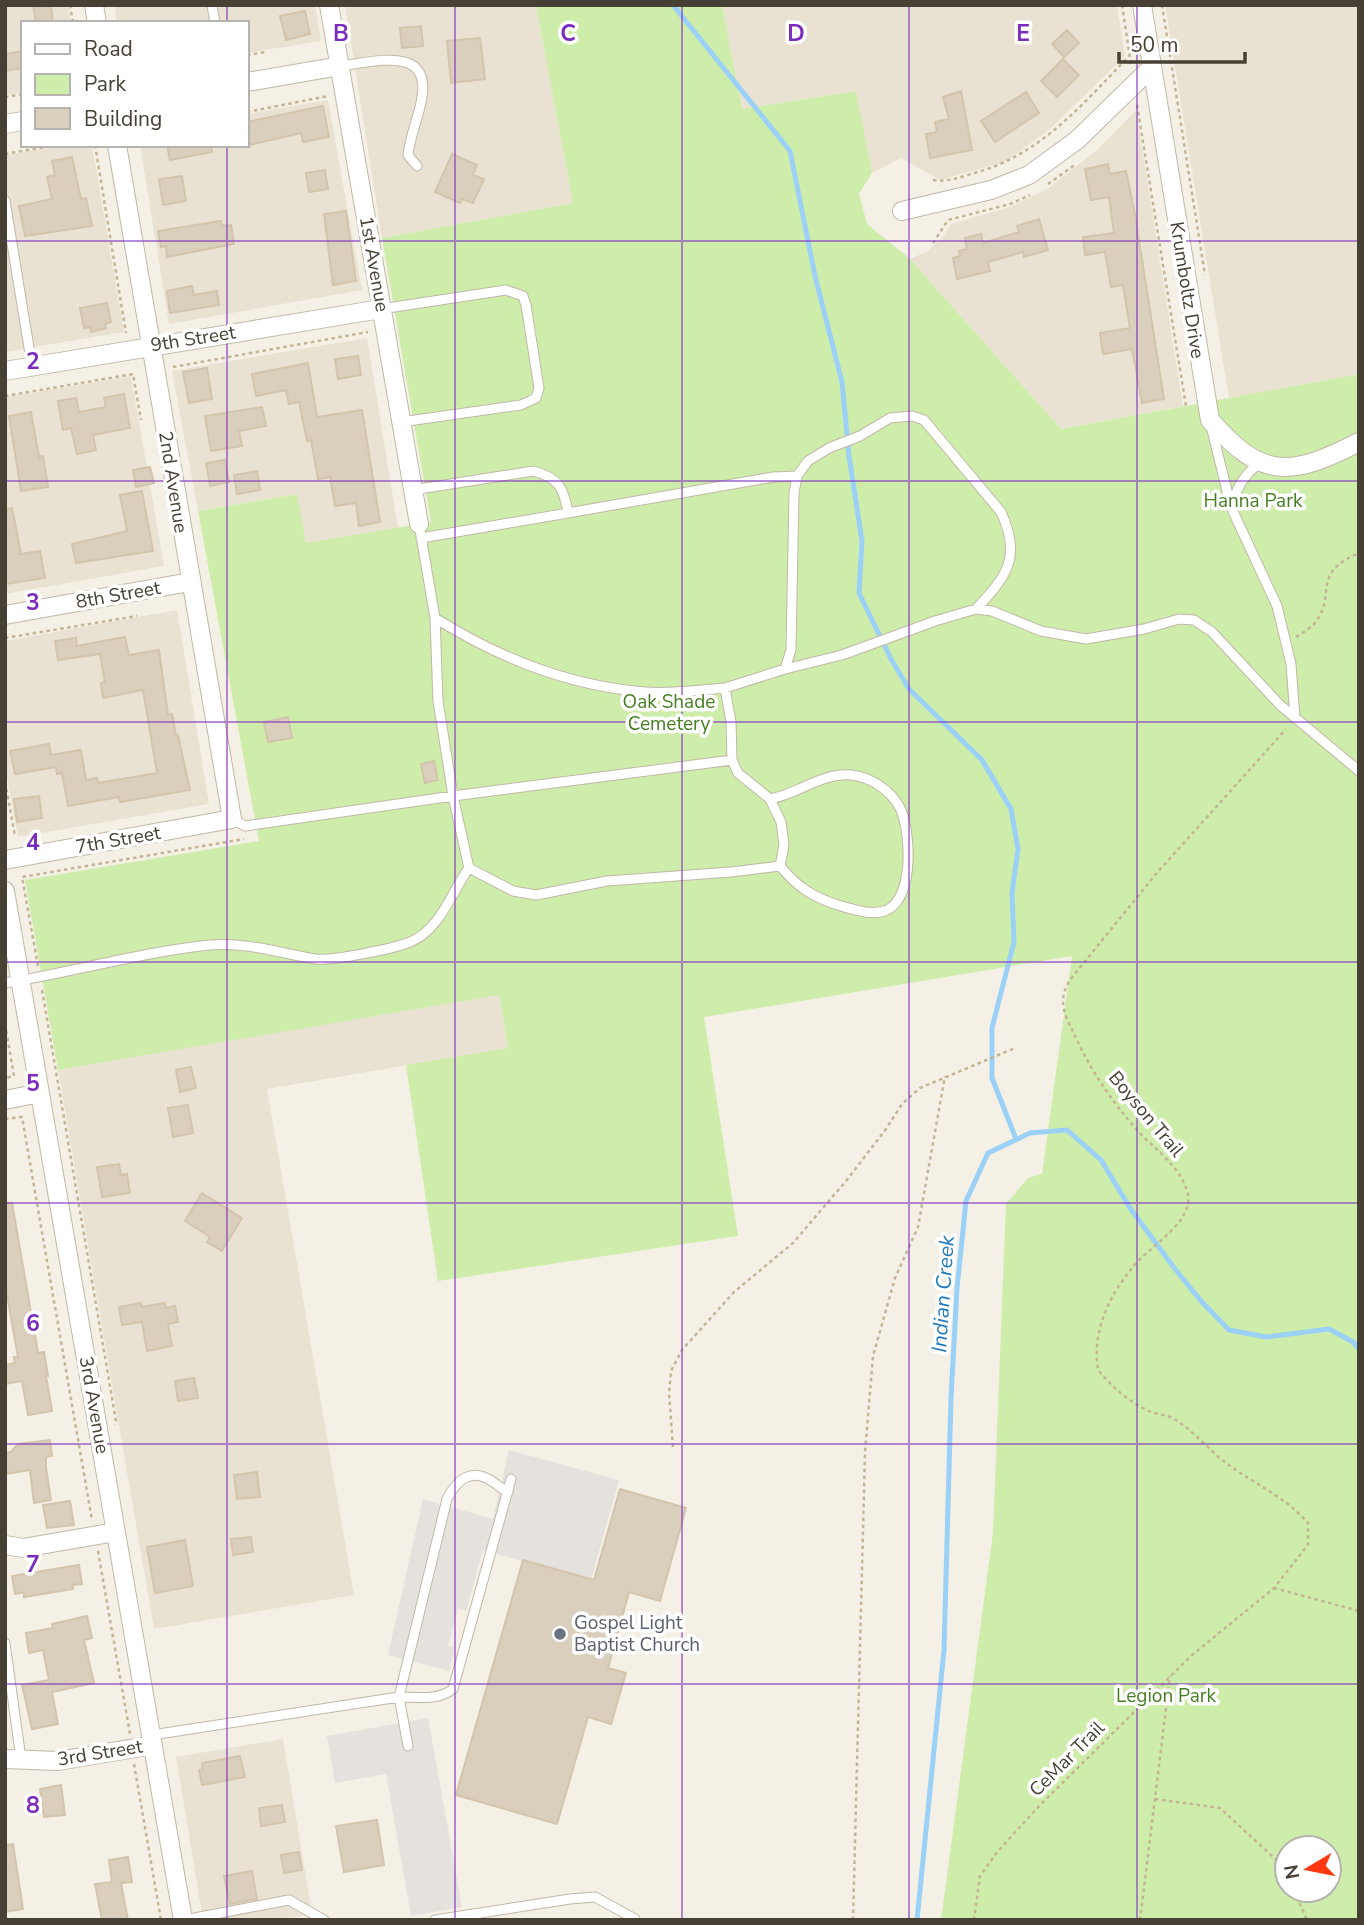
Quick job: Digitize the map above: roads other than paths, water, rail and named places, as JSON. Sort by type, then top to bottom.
[{"type":"street","name":"1st Avenue","points":[[329,5],[332,67],[381,309],[420,531]]},
{"type":"street","name":"Krumboltz Drive","points":[[1142,5],[1210,420]]},
{"type":"street","points":[[902,211],[991,190],[1029,175],[1077,140],[1152,66]]},
{"type":"street","points":[[248,82],[332,67]]},
{"type":"street","name":"2nd Avenue","points":[[117,147],[232,819]]},
{"type":"street","name":"9th Street","points":[[5,371],[381,309]]},
{"type":"street","points":[[1210,420],[1235,447],[1260,463],[1272,466],[1302,466],[1352,445]]},
{"type":"street","name":"8th Street","points":[[5,615],[190,582]]},
{"type":"street","name":"7th Street","points":[[5,860],[232,819]]},
{"type":"street","name":"3rd Avenue","points":[[5,891],[13,982],[40,1093],[184,1920]]},
{"type":"street","points":[[5,1100],[40,1093]]},
{"type":"street","points":[[5,1545],[23,1548],[116,1532]]},
{"type":"street","name":"3rd Street","points":[[13,1759],[58,1761],[132,1749],[152,1740]]},
{"type":"lane","points":[[332,67],[401,60],[415,65],[424,90],[410,138],[408,155],[417,166]]},
{"type":"lane","points":[[5,201],[32,366]]},
{"type":"lane","points":[[381,309],[506,290],[523,296],[526,305],[540,388],[536,398],[521,405],[401,422]]},
{"type":"lane","points":[[785,669],[792,650],[794,493],[797,476],[808,461],[890,418],[912,416],[924,420],[1001,512],[1009,532],[1012,556],[1007,572],[976,609]]},
{"type":"lane","points":[[1210,420],[1231,508],[1277,606],[1291,664],[1295,718]]},
{"type":"lane","points":[[1231,508],[1237,487],[1247,472],[1260,463]]},
{"type":"lane","points":[[413,490],[533,471],[548,475],[559,484],[568,513]]},
{"type":"lane","points":[[13,982],[211,945],[261,947],[318,959],[393,947],[412,941],[428,930],[442,914],[469,868],[453,796],[438,701],[435,618],[420,531],[568,513],[773,477],[797,476]]},
{"type":"lane","points":[[435,618],[473,642],[532,668],[577,681],[646,692],[725,688],[842,654],[976,609],[992,611],[1041,631],[1086,639],[1144,629],[1179,619],[1194,620],[1212,632],[1295,718],[1359,771]]},
{"type":"lane","points":[[725,688],[731,722],[732,760],[738,773],[770,799],[781,822],[784,845],[780,866]]},
{"type":"lane","points":[[232,819],[245,826],[732,760]]},
{"type":"lane","points":[[770,799],[795,793],[834,775],[851,775],[867,779],[883,788],[898,804],[905,821],[908,857],[906,877],[903,890],[890,909],[867,912],[824,901],[794,882],[780,866]]},
{"type":"lane","points":[[469,868],[513,891],[536,895],[607,881],[780,866]]},
{"type":"lane","points":[[408,1746],[399,1697],[447,1499],[454,1485],[464,1477],[479,1476],[491,1480],[508,1492]]},
{"type":"lane","points":[[152,1740],[399,1697],[434,1698],[445,1695],[453,1689],[511,1479]]},
{"type":"lane","points":[[5,1643],[13,1759]]},
{"type":"lane","points":[[435,1920],[595,1897],[635,1919]]},
{"type":"lane","points":[[184,1920],[289,1900],[324,1920]]},
{"type":"waterway","points":[[673,5],[790,151],[815,276],[842,382],[849,456],[862,541],[859,593],[891,659],[909,689],[982,760],[1011,809],[1018,849],[1012,893],[1014,942],[992,1028],[992,1078],[1016,1139]]},
{"type":"waterway","name":"Indian Creek","points":[[917,1920],[944,1650],[957,1288],[966,1201],[988,1153],[1030,1133],[1067,1130],[1101,1160],[1130,1208],[1175,1269],[1229,1330],[1266,1337],[1329,1329],[1353,1342],[1359,1349]]},
{"type":"place","name":"Gospel Light Baptist Church","points":[[560,1634]]},
{"type":"park label","name":"Hanna Park","points":[[1253,501]]},
{"type":"park label","name":"Oak Shade Cemetery","points":[[669,713]]},
{"type":"park label","name":"Legion Park","points":[[1166,1696]]}]
